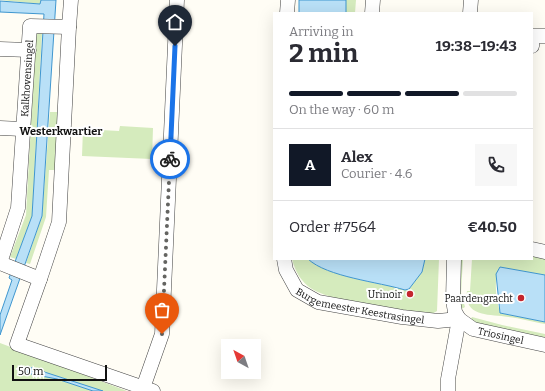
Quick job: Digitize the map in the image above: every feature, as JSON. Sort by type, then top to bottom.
[{"type":"street","points":[[71,0],[59,222],[36,277],[17,344],[148,389],[162,334],[177,0]]},
{"type":"street","points":[[287,12],[288,0]]},
{"type":"street","points":[[372,12],[373,0]]},
{"type":"street","points":[[470,12],[471,0]]},
{"type":"street","name":"Kalkhovensingel","points":[[36,277],[2,264],[18,208],[22,129],[30,26],[69,27]]},
{"type":"street","points":[[533,36],[545,36]]},
{"type":"street","points":[[0,49],[29,50]]},
{"type":"street","points":[[0,128],[22,129]]},
{"type":"street","points":[[533,249],[545,252]]},
{"type":"street","name":"Burgemeester Keestrasingel","points":[[284,260],[286,270],[297,290],[318,302],[402,317],[438,320],[459,319]]},
{"type":"street","points":[[448,391],[448,378],[459,319],[455,312],[453,300],[454,260]]},
{"type":"street","name":"Triosingel","points":[[459,319],[473,329],[545,344]]},
{"type":"green space","points":[[0,0],[41,0],[40,4]]},
{"type":"green space","points":[[346,0],[356,0],[355,12],[346,12]]},
{"type":"green space","points":[[36,33],[42,33],[32,216],[16,259],[10,257],[26,215]]},
{"type":"green space","points":[[50,112],[59,112],[57,170],[49,170],[46,217],[30,264],[26,263],[42,216]]},
{"type":"green space","points":[[120,126],[153,128],[152,159],[82,156],[83,129],[119,131]]},
{"type":"green space","points":[[533,255],[545,258],[545,275],[500,267],[496,278],[496,289],[500,313],[545,322],[545,324],[517,318],[480,313],[470,306],[467,300],[467,291],[470,291],[472,260],[533,260]]},
{"type":"green space","points":[[292,260],[310,260],[340,275],[405,290],[409,289],[422,272],[425,260],[439,260],[437,311],[432,314],[337,299],[312,289],[302,280]]},
{"type":"green space","points":[[458,260],[463,260],[461,293],[465,307],[460,310]]},
{"type":"green space","points":[[472,317],[545,334],[545,341],[470,321]]},
{"type":"green space","points":[[0,343],[127,391],[0,391]]},
{"type":"water","points":[[41,0],[56,0],[42,216],[0,335],[0,315],[12,280],[9,278],[32,216],[44,14],[0,12],[0,1],[40,4]]},
{"type":"water","points":[[299,0],[346,0],[346,12],[299,12]]},
{"type":"water","points":[[310,260],[425,260],[422,272],[409,289],[405,290],[340,275]]},
{"type":"water","name":"Paardengracht","points":[[500,267],[545,275],[545,322],[500,313],[496,274]]},
{"type":"water","points":[[25,367],[103,391],[93,391],[57,379],[26,373],[23,370]]},
{"type":"way so far","points":[[162,334],[170,159]]},
{"type":"place","name":"Urinoir","points":[[410,294]]},
{"type":"place","name":"Paardengracht","points":[[521,298]]},
{"type":"district","name":"Westerkwartier","points":[[61,131]]},
{"type":"route","points":[[170,159],[175,46]]}]
